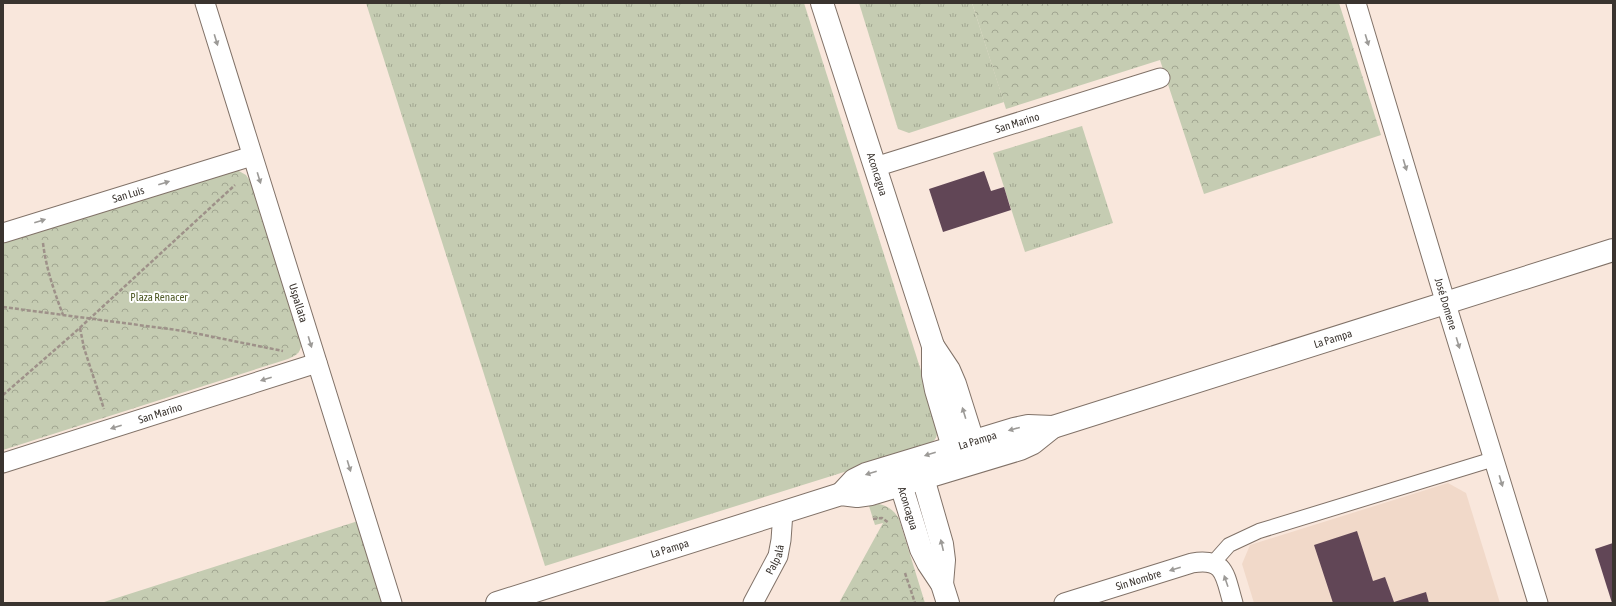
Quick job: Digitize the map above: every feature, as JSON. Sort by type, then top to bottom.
[{"type":"street","name":"Uspallata","points":[[205,3],[392,603]]},
{"type":"street","name":"Aconcagua","points":[[822,3],[932,346],[949,370],[955,384],[963,444],[970,464]]},
{"type":"street","name":"José Domene","points":[[1356,3],[1446,304],[1538,603]]},
{"type":"street","name":"San Marino","points":[[875,166],[1160,78]]},
{"type":"street","name":"San Luis","points":[[3,233],[252,156]]},
{"type":"street","name":"La Pampa","points":[[841,494],[860,476],[1020,427],[1053,427],[1613,250]]},
{"type":"street","name":"San Marino","points":[[3,463],[317,363]]},
{"type":"street","name":"La Pampa","points":[[497,603],[841,494],[864,496],[970,464],[1026,446],[1053,427]]},
{"type":"street","points":[[1233,603],[1223,572],[1213,562],[1229,545],[1259,531],[1494,459]]},
{"type":"street","name":"Aconcagua","points":[[906,462],[923,478],[944,552],[945,593]]},
{"type":"street","name":"Aconcagua","points":[[906,462],[901,485],[921,549],[945,593]]},
{"type":"street","name":"Palpalá","points":[[753,603],[778,556],[783,512]]},
{"type":"street","name":"Sin Nombre","points":[[1064,603],[1192,563],[1202,561],[1213,562]]},
{"type":"path","points":[[3,395],[90,319],[238,182],[234,180]]},
{"type":"path","points":[[43,238],[48,273],[63,315]]},
{"type":"path","points":[[3,307],[203,334],[285,351],[277,354]]},
{"type":"path","points":[[80,327],[84,348],[104,410],[111,408]]},
{"type":"shaded area","points":[[1448,483],[1466,493],[1500,603],[1254,603],[1242,564],[1250,545]]},
{"type":"green space","points":[[366,3],[804,3],[937,421],[937,434],[935,440],[924,447],[545,566]]},
{"type":"green space","points":[[859,3],[972,3],[1004,102],[909,133],[898,129]]},
{"type":"green space","points":[[972,3],[1339,3],[1381,135],[1204,194],[1160,60],[1006,109]]},
{"type":"green space","points":[[1082,126],[1113,223],[1025,252],[993,153]]},
{"type":"green space","name":"Plaza Renacer","points":[[237,170],[246,175],[252,184],[301,336],[301,348],[298,353],[288,359],[3,450],[3,243],[228,171]]},
{"type":"green space","points":[[879,504],[891,509],[899,519],[925,603],[839,603],[883,523],[875,525],[869,506]]},
{"type":"green space","points":[[358,521],[383,603],[101,603]]},
{"type":"building","points":[[984,171],[991,191],[1004,187],[1011,210],[943,232],[929,189]]},
{"type":"building","points":[[1357,531],[1373,581],[1385,577],[1394,602],[1426,592],[1429,603],[1333,603],[1314,545]]},
{"type":"building","points":[[1613,543],[1613,603],[1612,603],[1595,549]]}]
